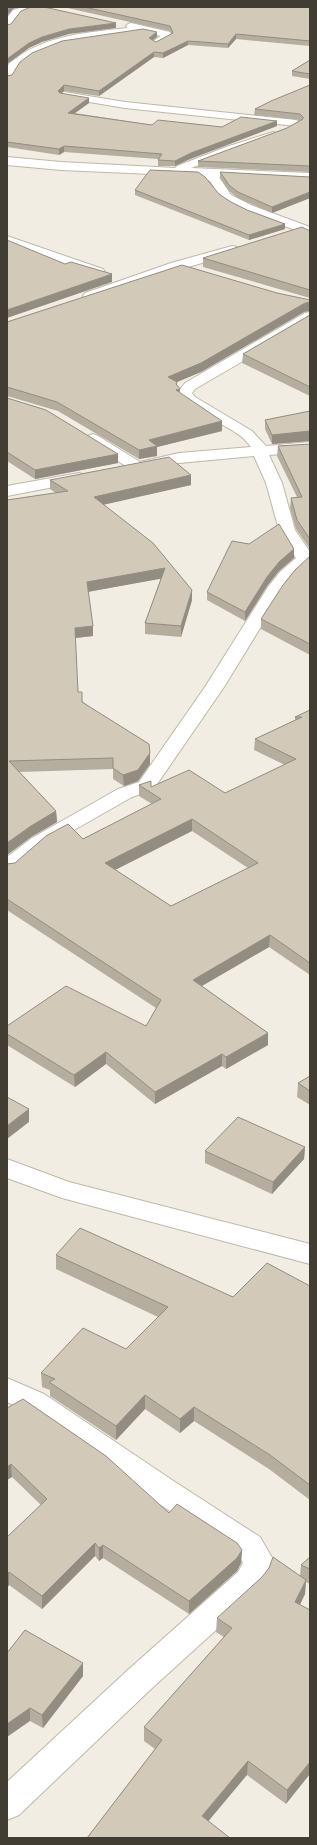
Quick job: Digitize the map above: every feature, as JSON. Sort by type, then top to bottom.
[{"type":"street","points":[[7,26],[16,12],[33,7]]},
{"type":"street","points":[[113,23],[166,34],[167,37],[155,43]]},
{"type":"street","points":[[7,77],[10,65],[26,55],[73,38],[144,29]]},
{"type":"street","points":[[64,95],[132,106],[296,123]]},
{"type":"street","points":[[175,171],[230,149],[271,136],[310,117]]},
{"type":"street","points":[[7,161],[61,166],[310,177]]},
{"type":"street","points":[[197,172],[215,179],[226,198],[249,209],[306,230]]},
{"type":"street","points":[[280,235],[306,230]]},
{"type":"street","points":[[7,240],[130,282]]},
{"type":"street","points":[[78,300],[176,266],[243,246]]},
{"type":"street","points":[[176,266],[204,272]]},
{"type":"street","points":[[7,868],[39,842],[126,793],[146,786],[223,673],[278,584],[307,558],[287,530],[274,483],[259,452],[258,445],[247,434],[190,400],[184,393],[190,386],[310,316]]},
{"type":"street","points":[[78,431],[138,466]]},
{"type":"street","points":[[115,471],[179,458],[310,447]]},
{"type":"street","points":[[7,491],[92,475]]},
{"type":"street","points":[[7,1168],[62,1189],[310,1254]]},
{"type":"street","points":[[7,1389],[34,1402],[158,1487],[249,1546],[258,1561],[256,1572],[249,1581],[140,1679],[7,1804]]},
{"type":"building","points":[[31,7],[44,7],[116,23],[69,29],[42,37],[29,43],[7,59],[7,25],[11,24],[21,11]]},
{"type":"building","points":[[84,7],[310,7],[310,41],[236,34],[228,44],[188,41],[163,53],[154,52],[99,91],[64,85],[58,91],[60,93],[89,98],[68,113],[152,125],[158,120],[222,127],[241,117],[277,121],[191,153],[175,161],[158,160],[162,154],[64,146],[59,149],[7,142],[7,76],[12,75],[20,62],[32,53],[62,41],[143,29],[157,32],[149,38],[156,42],[173,33],[170,26]]},
{"type":"building","points":[[310,60],[310,74],[292,71]]},
{"type":"building","points":[[310,85],[310,166],[198,161],[287,128],[303,119],[300,114],[255,109]]},
{"type":"building","points":[[150,170],[198,172],[205,177],[219,194],[231,202],[247,210],[285,224],[249,235],[135,190]]},
{"type":"building","points":[[220,172],[310,177],[310,192],[272,207],[238,192],[229,185]]},
{"type":"building","points":[[302,227],[310,231],[310,290],[203,258]]},
{"type":"building","points":[[7,240],[65,264],[71,262],[112,274],[7,310]]},
{"type":"building","points":[[182,265],[277,293],[310,300],[310,302],[305,303],[201,363],[168,377],[177,382],[176,384],[180,389],[176,390],[222,421],[149,440],[157,446],[139,450],[57,402],[7,387],[7,322]]},
{"type":"building","points":[[310,315],[310,387],[243,354]]},
{"type":"building","points":[[7,398],[46,410],[118,454],[35,470],[7,452]]},
{"type":"building","points":[[310,411],[310,431],[272,435],[265,420]]},
{"type":"building","points":[[310,444],[310,539],[297,520],[291,498],[302,497],[278,446]]},
{"type":"building","points":[[169,457],[191,475],[94,497],[153,543],[192,590],[181,626],[145,623],[165,568],[87,582],[93,626],[75,628],[78,692],[82,692],[82,702],[149,744],[150,753],[138,770],[123,775],[113,768],[113,758],[9,761],[56,811],[7,843],[7,500],[68,491],[50,480]]},
{"type":"building","points":[[279,524],[294,549],[279,562],[267,577],[245,612],[207,592],[232,541],[249,544]]},
{"type":"building","points":[[310,556],[310,644],[261,619],[283,585],[295,570]]},
{"type":"building","points":[[310,710],[310,963],[270,935],[193,980],[268,1033],[226,1057],[222,1054],[155,1092],[106,1052],[74,1075],[7,1034],[7,1026],[66,986],[146,1026],[161,1000],[7,899],[7,864],[15,863],[46,836],[68,824],[83,839],[161,799],[139,785],[151,781],[151,787],[189,770],[225,793],[296,759],[255,739],[302,717],[295,717]],"holes":[[[192,819],[258,863],[171,906],[105,863]]]},
{"type":"building","points":[[310,1076],[310,1091],[298,1083]]},
{"type":"building","points":[[7,1097],[29,1109],[7,1126]]},
{"type":"building","points":[[238,1117],[305,1147],[273,1182],[205,1151]]},
{"type":"building","points":[[80,1228],[233,1297],[267,1263],[310,1286],[310,1485],[270,1455],[194,1407],[180,1419],[145,1395],[116,1426],[49,1382],[55,1379],[41,1373],[83,1328],[126,1349],[168,1307],[56,1255]]},
{"type":"building","points":[[23,1399],[106,1456],[169,1513],[177,1504],[237,1543],[242,1550],[237,1558],[189,1601],[103,1545],[99,1548],[95,1543],[42,1596],[9,1572],[7,1574],[7,1537],[47,1499],[11,1464],[7,1467],[7,1408]]},
{"type":"building","points":[[273,1557],[306,1580],[295,1602],[310,1610],[310,1762],[287,1790],[248,1761],[202,1816],[230,1838],[87,1838],[162,1740],[144,1727],[232,1628],[217,1618],[262,1577],[269,1568]]},
{"type":"building","points":[[310,1557],[310,1569],[301,1565]]},
{"type":"building","points":[[25,1630],[83,1663],[42,1715],[30,1708],[7,1724],[7,1653]]}]
